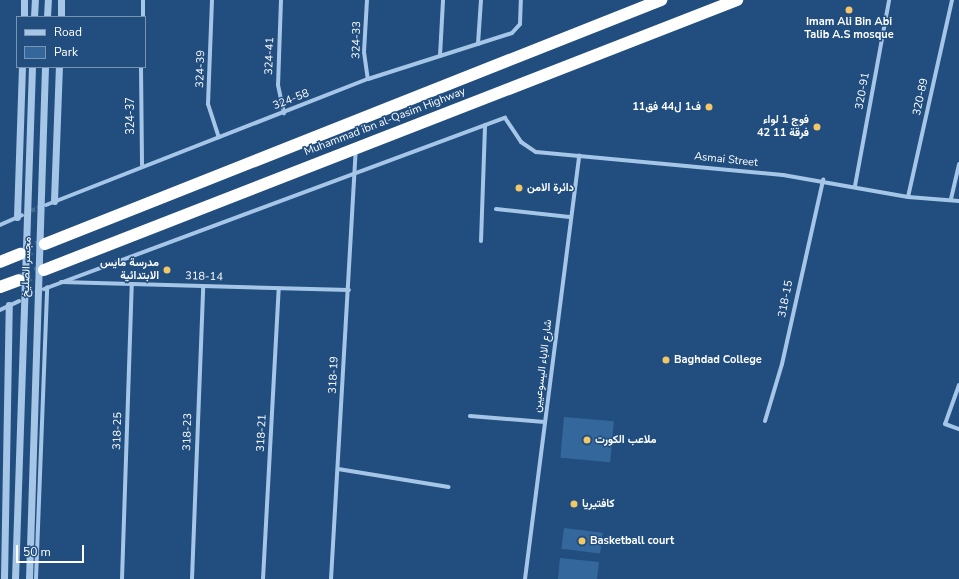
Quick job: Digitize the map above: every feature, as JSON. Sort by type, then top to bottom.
[{"type":"highway","name":"Muhammad ibn al-Qasim Highway","points":[[45,244],[661,0]]},
{"type":"highway","name":"Muhammad ibn al-Qasim Highway","points":[[44,270],[737,0]]},
{"type":"highway","points":[[0,262],[20,254]]},
{"type":"highway","points":[[0,287],[19,280]]},
{"type":"street","points":[[24,0],[24,16]]},
{"type":"street","points":[[34,16],[35,0]]},
{"type":"street","points":[[47,16],[48,0]]},
{"type":"street","points":[[61,0],[61,16]]},
{"type":"street","points":[[143,0],[143,16]]},
{"type":"street","name":"324-39","points":[[212,0],[208,104],[219,137]]},
{"type":"street","name":"324-41","points":[[281,0],[278,85],[284,113]]},
{"type":"street","name":"324-33","points":[[367,0],[364,52],[368,79]]},
{"type":"street","points":[[440,56],[443,0]]},
{"type":"street","points":[[478,44],[481,0]]},
{"type":"street","name":"324-58","points":[[46,205],[142,165],[284,113],[368,79],[512,33],[520,24],[521,0]]},
{"type":"street","name":"320-91","points":[[854,186],[889,0]]},
{"type":"street","name":"320-89","points":[[908,197],[952,0]]},
{"type":"street","points":[[0,225],[19,216],[22,68]]},
{"type":"street","name":"مجسر الصليخ","points":[[15,579],[32,68]]},
{"type":"street","name":"مجسر الصليخ","points":[[29,579],[31,468],[46,68]]},
{"type":"street","points":[[54,201],[59,68]]},
{"type":"street","name":"324-37","points":[[141,68],[142,165]]},
{"type":"street","name":"Asmai Street","points":[[484,125],[506,118],[528,148],[579,155],[822,180],[908,197],[951,199],[959,201]]},
{"type":"street","points":[[36,579],[45,288],[484,125],[481,241]]},
{"type":"street","name":"318-19","points":[[331,579],[356,172],[356,148]]},
{"type":"street","name":"شارع الاباء اليسوعيين","points":[[525,579],[579,155]]},
{"type":"street","points":[[951,199],[959,164]]},
{"type":"street","name":"318-15","points":[[765,421],[782,364],[822,180]]},
{"type":"street","points":[[496,210],[570,217]]},
{"type":"street","name":"318-14","points":[[59,282],[349,290]]},
{"type":"street","name":"318-25","points":[[122,579],[132,284]]},
{"type":"street","name":"318-23","points":[[192,579],[203,286]]},
{"type":"street","name":"318-21","points":[[263,579],[280,288]]},
{"type":"street","points":[[0,310],[19,301]]},
{"type":"street","points":[[4,579],[9,305]]},
{"type":"street","points":[[959,385],[944,424],[959,429]]},
{"type":"street","points":[[470,416],[544,422]]},
{"type":"street","points":[[338,469],[449,487]]},
{"type":"green space","name":"ملاعب الكورت","points":[[564,417],[614,421],[610,462],[560,458]]},
{"type":"green space","name":"Basketball court","points":[[564,528],[603,533],[600,554],[561,549]]},
{"type":"green space","name":"Basketball court","points":[[560,558],[599,562],[597,579],[558,579]]},
{"type":"tunnel","points":[[26,213],[40,207]]},
{"type":"tunnel","points":[[20,254],[45,244]]},
{"type":"tunnel","points":[[19,280],[44,270]]},
{"type":"tunnel","points":[[24,298],[44,289]]},
{"type":"place","name":"Imam Ali Bin Abi Talib A.S mosque","points":[[849,10]]},
{"type":"place","name":"ف1 ل44 فق11","points":[[709,107]]},
{"type":"place","name":"فوج 1 لواء 42 فرقة 11","points":[[817,127]]},
{"type":"place","name":"دائرة الامن","points":[[519,188]]},
{"type":"place","name":"مدرسة مايس الابتدائية","points":[[167,270]]},
{"type":"place","name":"Baghdad College","points":[[666,360]]},
{"type":"place","name":"ملاعب الكورت","points":[[587,440]]},
{"type":"place","name":"كافتيريا","points":[[574,504]]},
{"type":"place","name":"Basketball court","points":[[582,541]]}]
